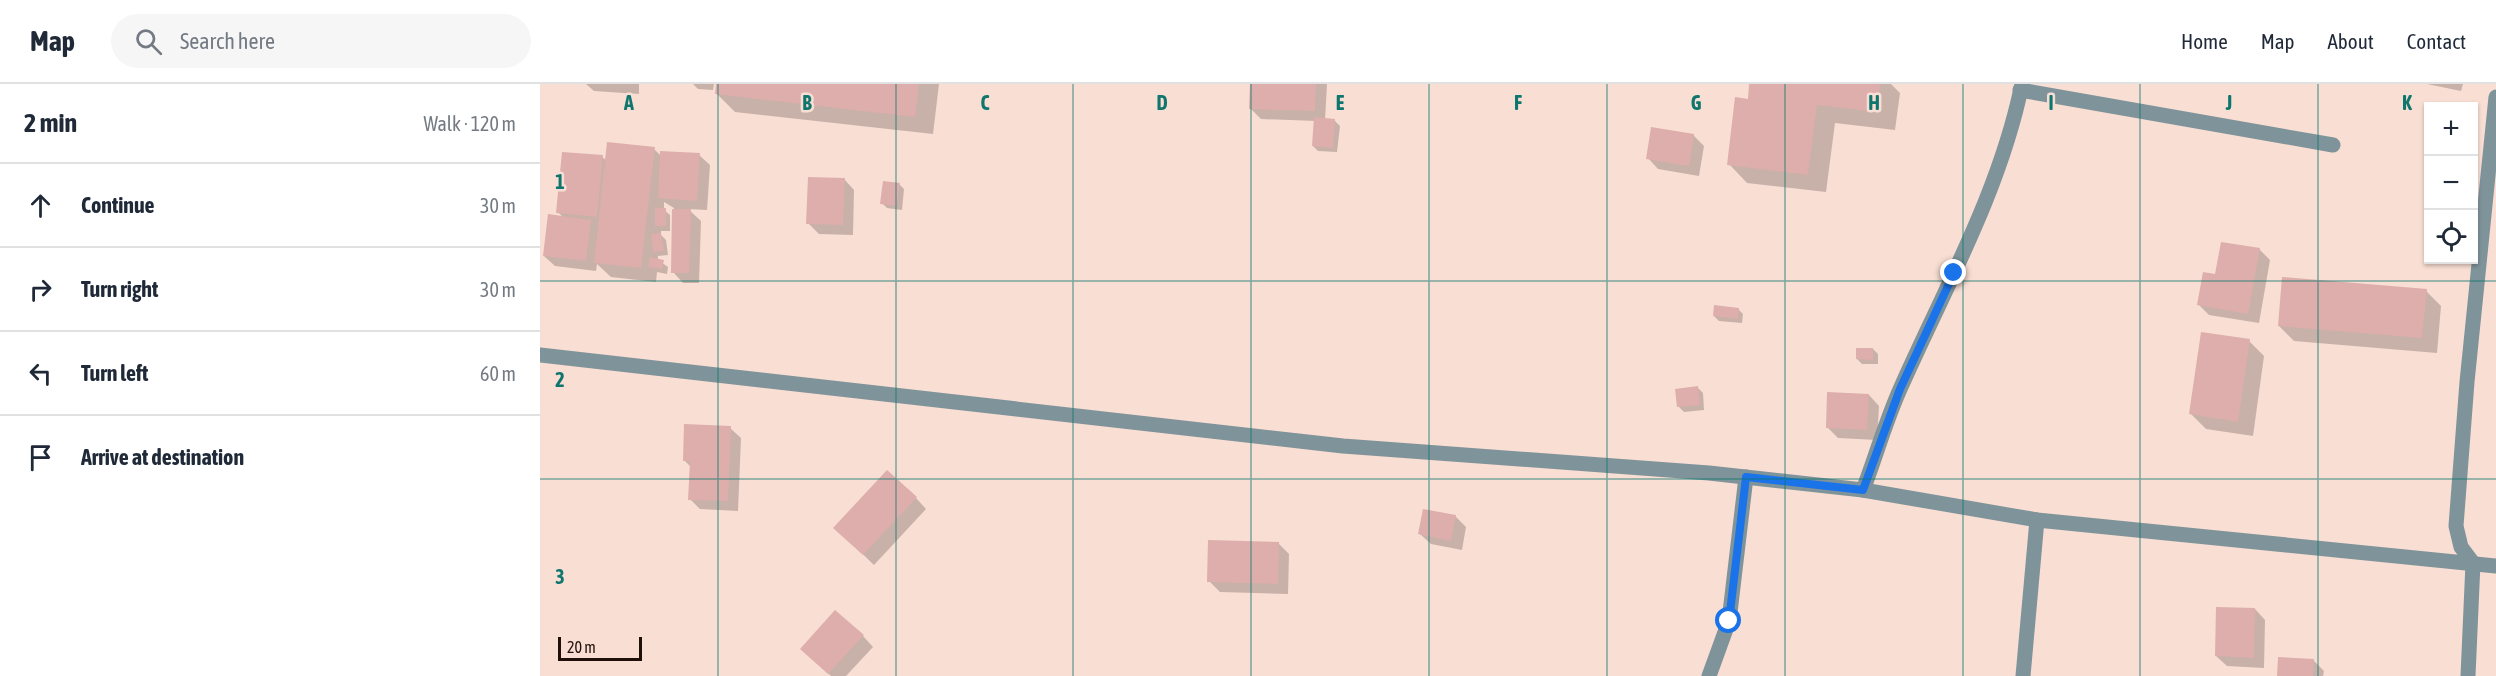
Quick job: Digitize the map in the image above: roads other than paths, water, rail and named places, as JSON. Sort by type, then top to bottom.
[{"type":"street","points":[[1863,490],[1900,389],[1954,273],[2010,137],[2021,87],[2333,145]]},
{"type":"street","points":[[2468,676],[2473,563],[2461,548],[2456,526],[2482,222],[2496,97]]},
{"type":"street","points":[[540,355],[1343,446],[1746,477],[1863,490],[2037,520],[2496,566]]},
{"type":"street","points":[[1709,676],[1729,621],[1746,477]]},
{"type":"street","points":[[2023,676],[2037,520]]}]
